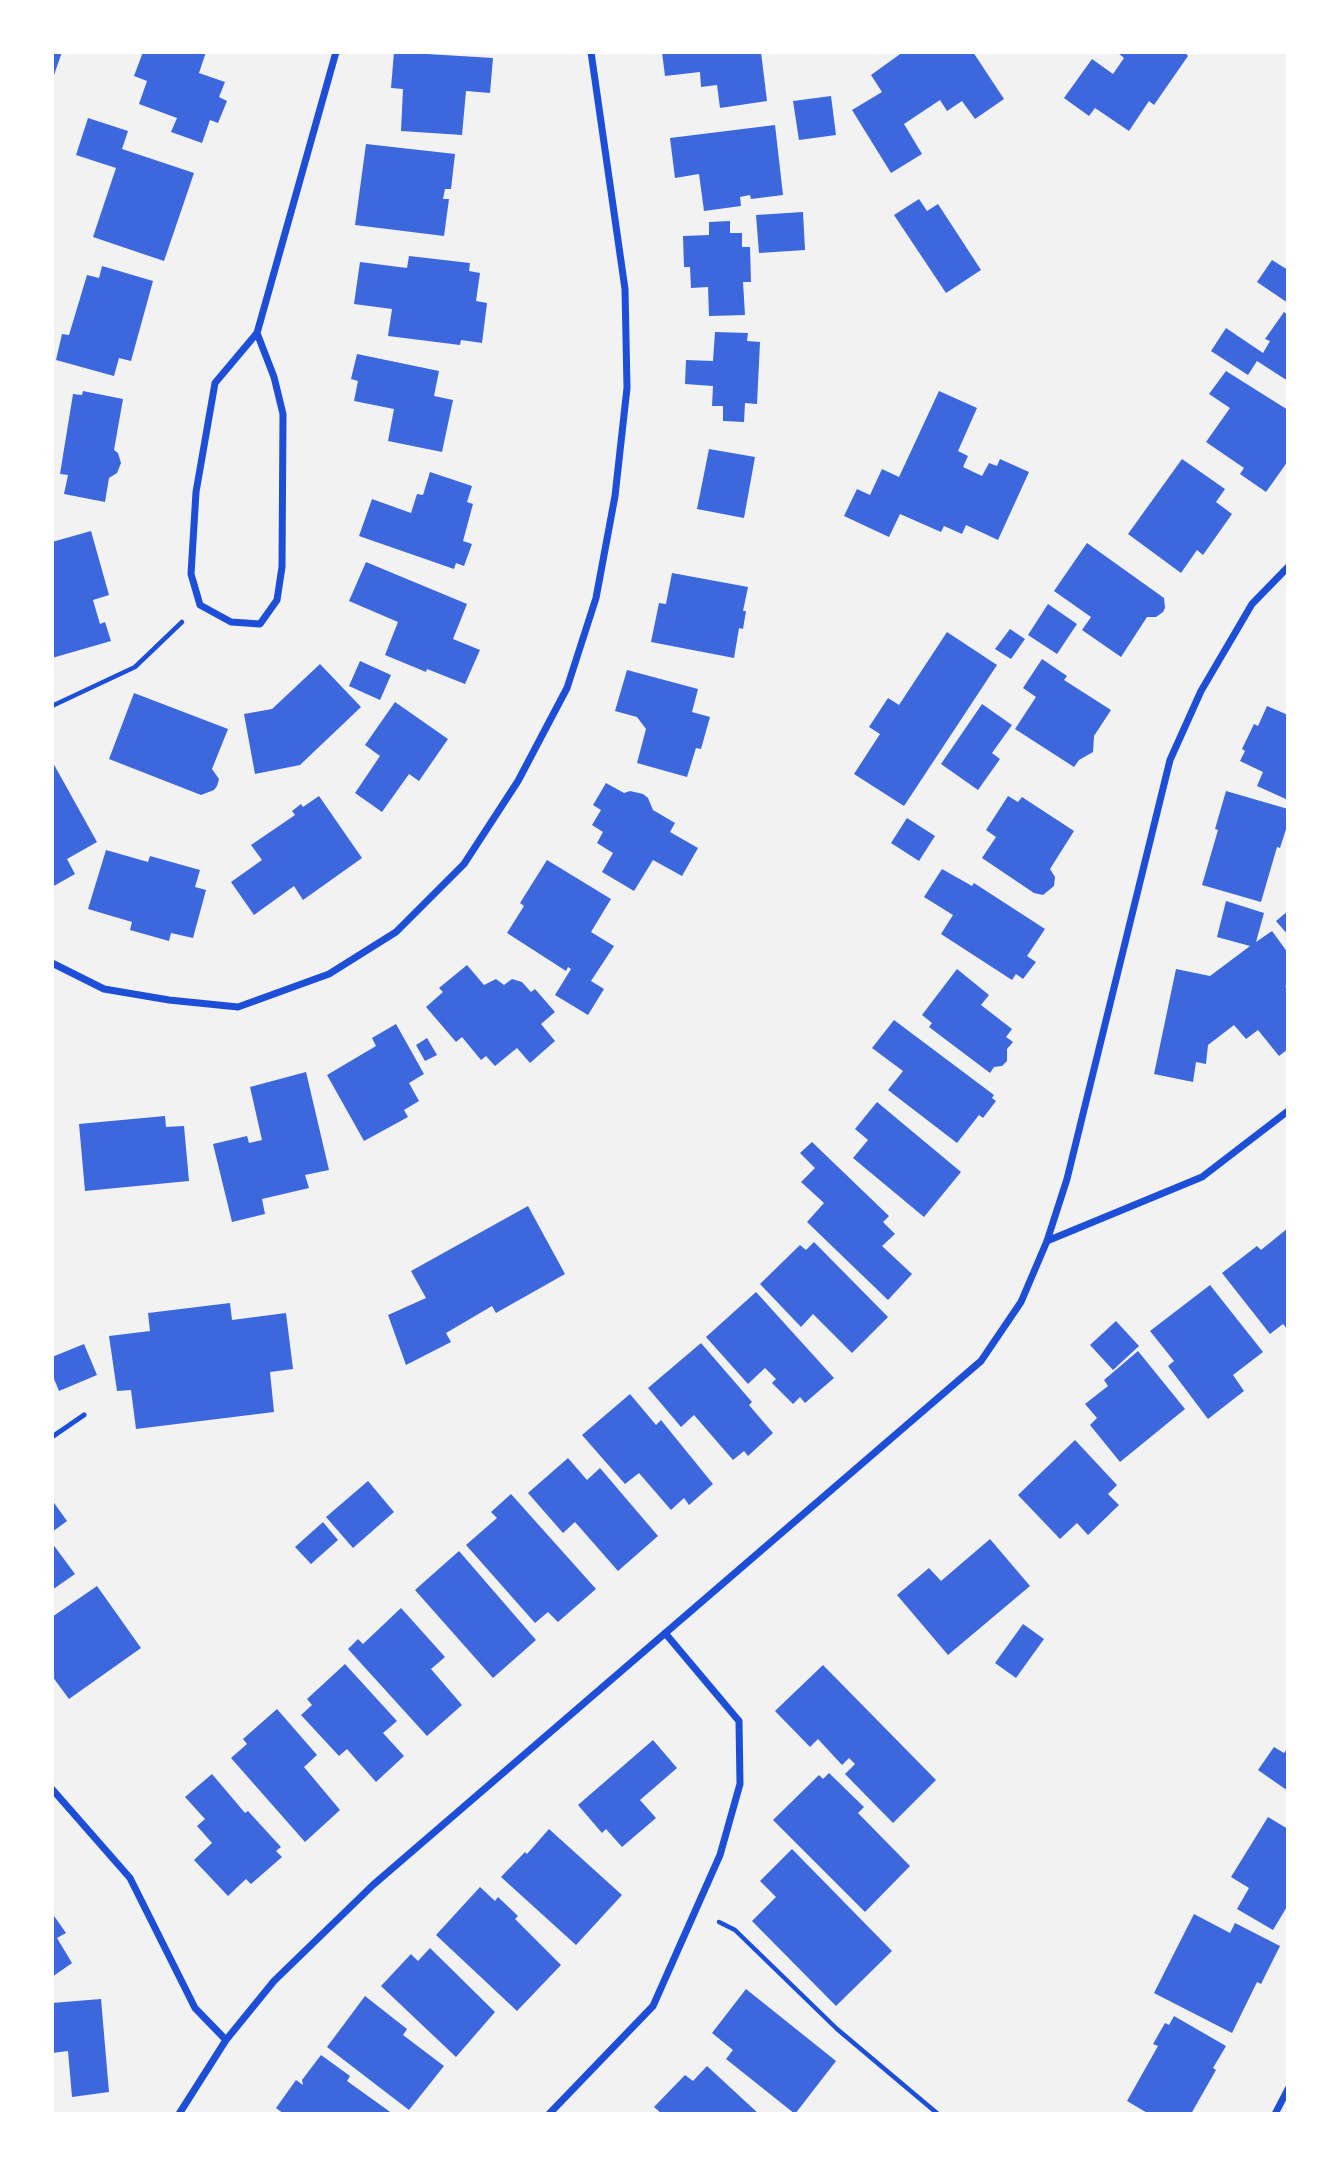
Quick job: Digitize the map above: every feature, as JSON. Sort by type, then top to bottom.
[{"type":"street","points":[[257,333],[274,377],[283,414],[282,567],[277,600],[260,624],[231,622],[200,605],[191,575],[196,492],[215,383],[257,333],[335,52]]},
{"type":"street","points":[[52,963],[104,989],[169,1000],[238,1007],[328,974],[396,932],[464,864],[518,781],[567,688],[596,598],[615,496],[627,388],[625,289],[591,52]]},
{"type":"street","points":[[180,2113],[226,2040],[294,1961],[373,1885],[981,1361],[1021,1302],[1067,1179],[1170,760],[1201,691],[1252,604],[1287,567]]},
{"type":"street","points":[[1046,1241],[1202,1177],[1287,1111]]},
{"type":"street","points":[[549,2113],[653,2006],[720,1855],[740,1784],[739,1721],[665,1633]]},
{"type":"street","points":[[52,1789],[130,1878],[195,2008],[226,2040]]},
{"type":"street","points":[[1275,2113],[1287,2089]]},
{"type":"lane","points":[[52,1437],[84,1415]]},
{"type":"path","points":[[52,706],[135,667],[200,605]]},
{"type":"path","points":[[696,1910],[735,1930],[837,2029],[938,2113]]},
{"type":"building","points":[[52,52],[62,52],[53,78],[52,78]]},
{"type":"building","points":[[143,52],[206,52],[199,73],[225,82],[219,97],[227,101],[218,123],[210,120],[202,143],[171,132],[177,118],[139,104],[147,81],[134,76]]},
{"type":"building","points":[[394,52],[493,58],[490,93],[466,91],[462,135],[401,131],[403,89],[391,88]]},
{"type":"building","points":[[662,52],[761,52],[767,101],[720,108],[717,85],[701,87],[700,72],[665,76]]},
{"type":"building","points":[[903,52],[973,52],[1004,99],[975,119],[962,101],[947,111],[940,100],[904,124],[922,154],[891,173],[852,110],[882,92],[871,75]]},
{"type":"building","points":[[1117,52],[1185,52],[1188,56],[1154,105],[1149,101],[1129,131],[1095,108],[1089,116],[1064,98],[1092,59],[1113,74],[1124,58]]},
{"type":"building","points":[[831,96],[836,135],[799,140],[793,101]]},
{"type":"building","points":[[88,118],[128,131],[122,149],[194,173],[164,261],[93,237],[116,168],[76,155]]},
{"type":"building","points":[[775,125],[783,195],[751,199],[750,195],[740,197],[741,206],[704,211],[699,174],[675,178],[670,138]]},
{"type":"building","points":[[366,144],[455,154],[451,189],[445,189],[443,199],[449,199],[444,236],[355,225]]},
{"type":"building","points":[[919,199],[927,211],[938,204],[981,270],[946,293],[894,215]]},
{"type":"building","points":[[803,212],[805,250],[759,253],[756,215]]},
{"type":"building","points":[[730,221],[730,233],[742,233],[742,247],[750,247],[751,282],[743,282],[745,315],[709,316],[708,287],[691,288],[690,267],[684,267],[683,236],[709,235],[709,222]]},
{"type":"building","points":[[409,256],[470,263],[469,271],[480,273],[476,301],[487,303],[482,343],[461,340],[460,345],[388,336],[392,309],[354,304],[360,262],[407,268]]},
{"type":"building","points":[[1272,260],[1288,270],[1288,303],[1257,282]]},
{"type":"building","points":[[102,266],[153,281],[131,361],[119,358],[114,376],[56,360],[62,334],[69,335],[87,275],[99,278]]},
{"type":"building","points":[[1284,312],[1288,315],[1288,381],[1257,361],[1248,375],[1211,351],[1226,328],[1263,353],[1270,341],[1265,339]]},
{"type":"building","points":[[715,332],[748,333],[747,341],[760,342],[757,404],[745,403],[744,422],[723,421],[723,406],[712,406],[713,386],[685,384],[686,360],[713,361]]},
{"type":"building","points":[[357,354],[439,371],[434,396],[453,400],[442,452],[388,441],[394,409],[354,401],[358,381],[351,379]]},
{"type":"building","points":[[1226,371],[1288,410],[1288,461],[1266,492],[1240,474],[1244,468],[1206,442],[1230,408],[1209,394]]},
{"type":"building","points":[[83,391],[123,399],[114,450],[121,463],[117,473],[109,478],[105,502],[64,494],[68,475],[60,474],[73,394],[82,395]]},
{"type":"building","points":[[939,391],[977,408],[958,451],[968,456],[963,467],[982,476],[989,463],[997,466],[1000,459],[1029,472],[998,540],[966,525],[962,534],[944,526],[941,532],[900,514],[889,537],[844,516],[857,489],[870,495],[882,469],[899,477]]},
{"type":"building","points":[[709,449],[755,457],[744,518],[697,509]]},
{"type":"building","points":[[1182,459],[1225,489],[1216,502],[1232,514],[1203,555],[1197,550],[1181,573],[1128,534]]},
{"type":"building","points":[[430,472],[472,486],[467,502],[473,504],[463,541],[472,544],[464,566],[456,563],[454,569],[359,536],[372,499],[411,513],[417,494],[423,495]]},
{"type":"building","points":[[91,531],[109,595],[93,600],[100,624],[105,622],[111,641],[52,658],[52,542]]},
{"type":"building","points":[[1087,543],[1164,598],[1163,612],[1156,617],[1147,617],[1121,657],[1082,630],[1091,617],[1054,591]]},
{"type":"building","points":[[366,562],[467,604],[453,639],[480,650],[465,684],[385,655],[398,622],[349,601]]},
{"type":"building","points":[[672,573],[748,587],[743,611],[746,611],[743,629],[739,628],[734,658],[651,642],[659,603],[666,604]]},
{"type":"building","points":[[1048,604],[1077,624],[1057,654],[1028,635]]},
{"type":"building","points":[[1010,629],[1025,639],[1011,659],[995,649]]},
{"type":"building","points":[[947,632],[997,665],[904,806],[854,774],[880,734],[869,727],[888,698],[899,705]]},
{"type":"building","points":[[1042,659],[1067,676],[1064,680],[1111,710],[1094,736],[1093,752],[1079,760],[1074,767],[1015,729],[1036,697],[1023,688]]},
{"type":"building","points":[[360,661],[391,675],[380,700],[349,686]]},
{"type":"building","points":[[320,664],[361,707],[300,765],[255,774],[244,714],[272,709]]},
{"type":"building","points":[[627,670],[698,689],[692,712],[710,717],[701,749],[696,748],[687,777],[637,763],[646,729],[637,717],[615,711]]},
{"type":"building","points":[[134,693],[228,729],[212,769],[219,779],[214,790],[201,795],[109,759]]},
{"type":"building","points":[[395,702],[448,739],[419,781],[409,774],[382,812],[355,793],[380,756],[365,745]]},
{"type":"building","points":[[982,704],[1012,725],[992,753],[1000,759],[978,790],[941,764]]},
{"type":"building","points":[[1267,706],[1288,715],[1288,800],[1257,786],[1263,772],[1240,761],[1245,751],[1242,749],[1254,724],[1258,726]]},
{"type":"building","points":[[52,761],[97,842],[67,859],[75,874],[52,887]]},
{"type":"building","points":[[606,783],[624,793],[630,791],[643,794],[648,798],[653,810],[675,823],[670,832],[698,848],[682,876],[653,860],[634,891],[602,872],[613,853],[597,843],[603,832],[592,825],[601,810],[593,805]]},
{"type":"building","points":[[1226,791],[1288,809],[1288,823],[1280,848],[1277,847],[1261,902],[1202,885]]},
{"type":"building","points":[[319,796],[362,858],[303,900],[294,886],[254,915],[231,882],[262,860],[251,845],[295,815],[292,811],[301,804],[303,807]]},
{"type":"building","points":[[1008,796],[1018,802],[1022,797],[1074,831],[1050,869],[1055,877],[1054,886],[1043,895],[1034,893],[982,858],[996,837],[986,830]]},
{"type":"building","points":[[907,818],[935,836],[919,861],[891,843]]},
{"type":"building","points":[[106,850],[148,862],[150,856],[200,870],[195,887],[206,890],[193,938],[171,933],[169,941],[130,930],[132,922],[88,909]]},
{"type":"building","points":[[547,860],[611,899],[591,932],[614,946],[591,981],[604,989],[588,1015],[555,995],[571,969],[568,967],[566,971],[507,933],[524,906],[520,903]]},
{"type":"building","points":[[942,869],[972,886],[974,883],[1045,929],[1027,956],[1036,962],[1023,979],[1016,974],[1012,980],[941,934],[953,915],[924,897]]},
{"type":"building","points":[[1226,901],[1264,913],[1256,942],[1272,931],[1288,953],[1288,985],[1285,986],[1288,989],[1288,1049],[1279,1056],[1258,1030],[1246,1039],[1234,1025],[1208,1045],[1206,1064],[1196,1062],[1193,1082],[1154,1074],[1176,969],[1210,976],[1250,946],[1217,937]]},
{"type":"building","points":[[1288,911],[1288,935],[1276,921]]},
{"type":"building","points":[[467,965],[484,985],[496,979],[504,985],[512,979],[522,982],[531,992],[535,989],[555,1012],[541,1024],[555,1041],[530,1063],[517,1048],[495,1066],[486,1056],[481,1060],[462,1037],[456,1042],[426,1007],[443,992],[439,988]]},
{"type":"building","points":[[957,969],[989,995],[981,1005],[1012,1029],[1006,1037],[1013,1042],[1007,1049],[1007,1061],[1002,1066],[994,1067],[990,1073],[929,1027],[932,1023],[922,1015]]},
{"type":"building","points":[[894,1020],[994,1095],[992,1098],[996,1101],[983,1118],[979,1115],[957,1143],[888,1090],[903,1071],[872,1048]]},
{"type":"building","points":[[396,1024],[424,1074],[409,1083],[419,1101],[404,1110],[408,1117],[364,1141],[327,1075],[376,1046],[372,1038]]},
{"type":"building","points":[[427,1038],[437,1055],[425,1061],[416,1045]]},
{"type":"building","points":[[306,1072],[329,1170],[305,1175],[309,1188],[262,1199],[265,1214],[232,1222],[213,1144],[247,1136],[249,1143],[262,1140],[250,1087]]},
{"type":"building","points":[[877,1102],[961,1172],[924,1217],[853,1158],[868,1140],[855,1129]]},
{"type":"building","points":[[165,1116],[166,1127],[184,1126],[189,1181],[85,1191],[79,1124]]},
{"type":"building","points":[[812,1142],[889,1216],[883,1222],[895,1234],[882,1246],[912,1274],[888,1300],[807,1222],[824,1203],[801,1182],[815,1168],[800,1153]]},
{"type":"building","points":[[528,1206],[565,1274],[496,1313],[492,1306],[446,1333],[451,1342],[406,1365],[388,1315],[426,1298],[411,1271]]},
{"type":"building","points":[[1288,1228],[1288,1330],[1283,1324],[1270,1334],[1222,1273],[1257,1246],[1261,1250]]},
{"type":"building","points":[[814,1242],[888,1317],[852,1353],[813,1314],[801,1327],[760,1284],[800,1245],[806,1250]]},
{"type":"building","points":[[1210,1285],[1263,1352],[1233,1375],[1244,1391],[1208,1419],[1168,1366],[1174,1361],[1150,1331]]},
{"type":"building","points":[[756,1292],[834,1378],[805,1403],[800,1397],[793,1404],[772,1383],[776,1379],[765,1368],[748,1384],[706,1337]]},
{"type":"building","points":[[230,1303],[232,1320],[286,1313],[293,1369],[270,1372],[274,1412],[136,1429],[131,1390],[117,1391],[109,1336],[150,1331],[148,1313]]},
{"type":"building","points":[[1116,1321],[1139,1346],[1113,1370],[1090,1345]]},
{"type":"building","points":[[701,1343],[752,1402],[749,1405],[773,1433],[748,1456],[744,1451],[733,1460],[694,1415],[681,1427],[648,1388]]},
{"type":"building","points":[[84,1344],[97,1375],[59,1391],[52,1374],[52,1357]]},
{"type":"building","points":[[1138,1351],[1185,1409],[1120,1462],[1090,1425],[1097,1418],[1085,1404],[1108,1386],[1104,1380]]},
{"type":"building","points":[[630,1394],[656,1425],[661,1420],[713,1484],[689,1505],[684,1498],[671,1510],[639,1473],[625,1484],[582,1435]]},
{"type":"building","points":[[1075,1440],[1117,1485],[1108,1494],[1119,1505],[1088,1535],[1077,1523],[1060,1539],[1018,1495]]},
{"type":"building","points":[[568,1458],[587,1480],[600,1468],[658,1536],[618,1571],[575,1522],[563,1533],[528,1493]]},
{"type":"building","points":[[368,1481],[394,1512],[353,1548],[326,1517]]},
{"type":"building","points":[[511,1494],[596,1589],[558,1622],[548,1612],[535,1623],[466,1545],[497,1518],[491,1512]]},
{"type":"building","points":[[52,1500],[67,1521],[52,1532]]},
{"type":"building","points":[[323,1522],[338,1540],[311,1564],[295,1547]]},
{"type":"building","points":[[990,1539],[1030,1586],[948,1655],[897,1595],[929,1568],[941,1581]]},
{"type":"building","points":[[52,1543],[75,1574],[52,1590]]},
{"type":"building","points":[[459,1551],[536,1640],[493,1678],[415,1590]]},
{"type":"building","points":[[97,1586],[141,1648],[69,1699],[52,1676],[52,1617]]},
{"type":"building","points":[[401,1608],[445,1657],[431,1669],[462,1705],[427,1736],[348,1649],[358,1639],[363,1644]]},
{"type":"building","points":[[1023,1624],[1044,1639],[1016,1678],[995,1663]]},
{"type":"building","points":[[345,1664],[397,1721],[383,1733],[404,1756],[376,1782],[347,1749],[339,1756],[301,1715],[312,1705],[307,1699]]},
{"type":"building","points":[[823,1665],[936,1780],[893,1823],[845,1774],[855,1764],[849,1758],[842,1765],[818,1739],[810,1747],[775,1711]]},
{"type":"building","points":[[277,1709],[317,1755],[304,1767],[340,1810],[305,1842],[231,1758],[247,1744],[243,1739]]},
{"type":"building","points":[[653,1740],[677,1768],[640,1800],[656,1818],[622,1847],[606,1829],[602,1833],[578,1805]]},
{"type":"building","points":[[1274,1747],[1284,1753],[1288,1748],[1288,1791],[1258,1770]]},
{"type":"building","points":[[829,1773],[864,1807],[858,1813],[910,1866],[865,1912],[773,1820],[819,1775],[823,1779]]},
{"type":"building","points":[[212,1774],[245,1813],[248,1811],[281,1847],[276,1851],[282,1857],[251,1884],[246,1879],[228,1896],[194,1860],[212,1843],[197,1826],[205,1819],[185,1797]]},
{"type":"building","points":[[1268,1817],[1288,1829],[1288,1905],[1273,1930],[1237,1909],[1249,1888],[1231,1877]]},
{"type":"building","points":[[549,1829],[622,1895],[576,1945],[501,1877],[525,1852],[527,1854]]},
{"type":"building","points":[[792,1849],[892,1951],[836,2006],[752,1921],[776,1897],[760,1881]]},
{"type":"building","points":[[480,1887],[495,1901],[498,1897],[518,1916],[515,1919],[561,1965],[517,2011],[436,1935]]},
{"type":"building","points":[[52,1913],[66,1933],[57,1938],[72,1963],[52,1977]]},
{"type":"building","points":[[1194,1914],[1230,1933],[1235,1923],[1280,1946],[1261,1984],[1257,1982],[1232,2033],[1154,1993]]},
{"type":"building","points":[[430,1948],[495,2012],[456,2057],[381,1986],[411,1954],[418,1961]]},
{"type":"building","points":[[746,1989],[836,2061],[795,2114],[726,2059],[733,2050],[712,2033]]},
{"type":"building","points":[[365,1996],[407,2029],[403,2035],[444,2066],[409,2110],[327,2047]]},
{"type":"building","points":[[101,1999],[109,2092],[72,2097],[68,2051],[52,2053],[52,2003]]},
{"type":"building","points":[[1174,2016],[1226,2046],[1191,2114],[1149,2114],[1127,2101],[1158,2046],[1153,2044],[1165,2023],[1169,2025]]},
{"type":"building","points":[[321,2055],[350,2076],[347,2081],[393,2114],[284,2114],[276,2108],[296,2080],[303,2085],[302,2080]]},
{"type":"building","points":[[707,2066],[759,2114],[662,2114],[654,2107],[685,2075],[693,2081]]}]
